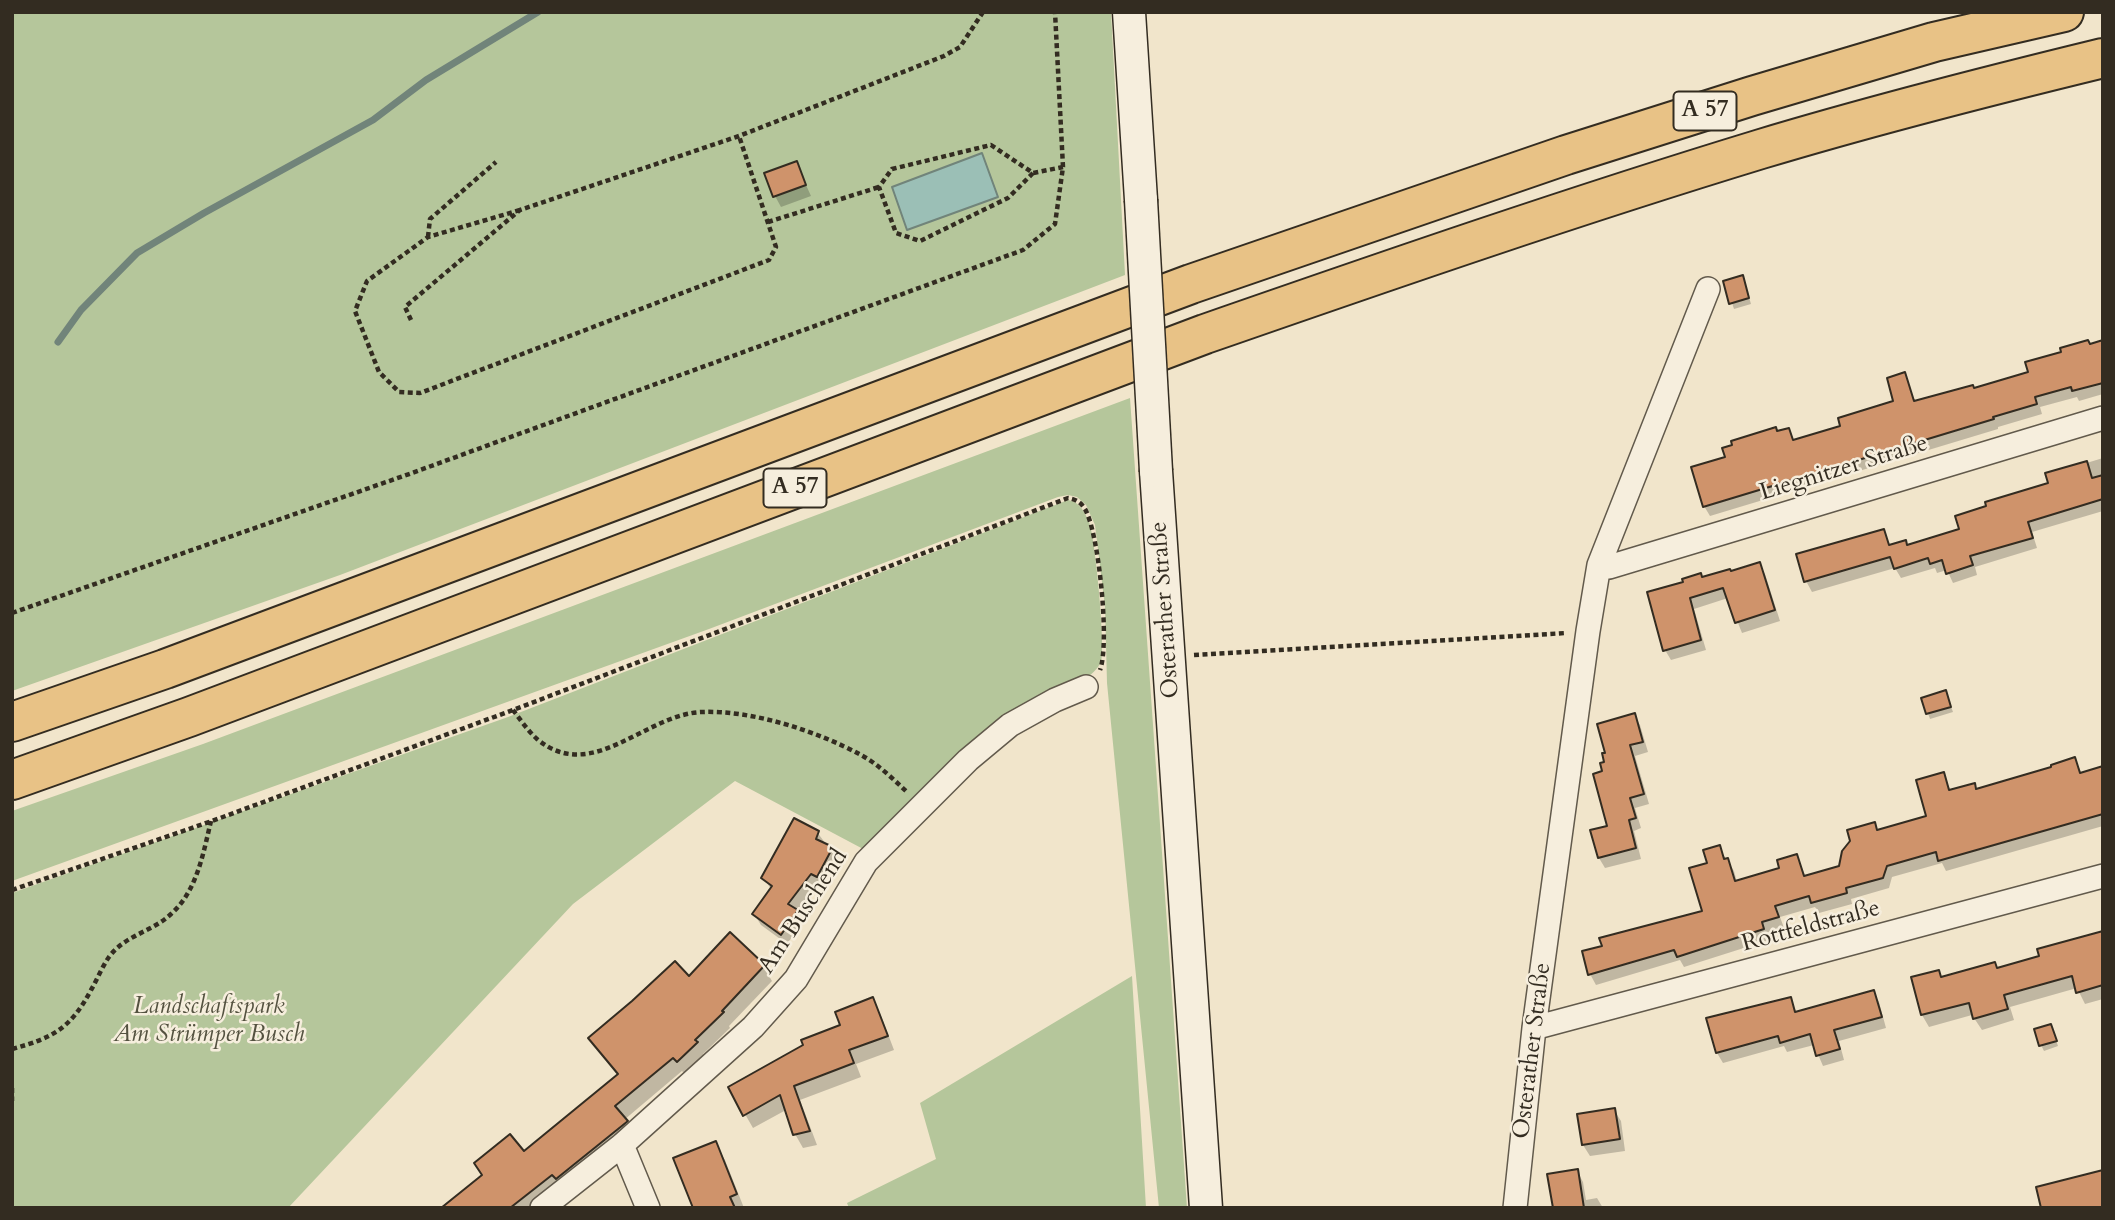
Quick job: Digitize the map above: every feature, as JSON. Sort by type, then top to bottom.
[{"type":"highway","name":"A 57","points":[[12,722],[166,669],[1191,284],[1364,223],[1752,96],[1934,43],[2064,12]]},
{"type":"highway","name":"A 57","points":[[12,780],[202,712],[1205,334],[1369,277],[1763,149],[1945,97],[2103,58]]},
{"type":"main road","name":"Osterather Straße","points":[[1129,12],[1156,471],[1206,1208]]},
{"type":"street","name":"Osterather Straße","points":[[1515,1208],[1534,1028],[1588,631],[1600,565],[1708,289]]},
{"type":"street","name":"Liegnitzer Straße","points":[[1600,565],[1609,567],[2103,418]]},
{"type":"street","name":"Am Buschend","points":[[542,1208],[622,1145],[753,1027],[796,979],[866,862],[968,760],[1010,726],[1055,700],[1086,687]]},
{"type":"street","name":"Rottfeldstraße","points":[[1534,1028],[2103,876]]},
{"type":"street","points":[[622,1145],[648,1208]]},
{"type":"path","points":[[739,136],[776,247],[769,260],[421,393],[399,392],[379,372],[355,311],[367,281],[428,237],[739,136],[944,56],[960,47],[983,12]]},
{"type":"path","points":[[12,613],[412,473],[1023,250],[1055,224],[1063,167],[1055,12]]},
{"type":"path","points":[[768,222],[879,187],[892,169],[991,145],[1033,173]]},
{"type":"path","points":[[428,237],[430,219],[496,162]]},
{"type":"path","points":[[879,187],[896,233],[920,241],[1008,198],[1033,173],[1063,167]]},
{"type":"path","points":[[411,320],[405,307],[520,209]]},
{"type":"path","points":[[12,890],[212,821],[513,710],[1068,498],[1076,499],[1084,506],[1093,525],[1100,579],[1104,659],[1098,673],[1086,687]]},
{"type":"path","points":[[1193,655],[1588,631]]},
{"type":"path","points":[[513,710],[537,739],[562,753],[587,755],[622,743],[664,720],[701,712],[756,718],[826,738],[863,756],[921,806]]},
{"type":"path","points":[[12,1049],[41,1041],[70,1023],[85,1003],[109,957],[125,941],[170,915],[191,889],[212,821]]},
{"type":"path","points":[[12,1088],[12,1101]]},
{"type":"green space","points":[[12,12],[1111,12],[1125,275],[340,575],[12,691]]},
{"type":"green space","points":[[1130,398],[1187,1208],[1159,1208],[1107,683],[1105,607],[1095,525],[1086,505],[1077,497],[1058,497],[709,629],[12,881],[12,811],[203,744]]},
{"type":"green space","name":"Landschaftspark Am Strümper Busch","points":[[1068,500],[1081,508],[1089,522],[1097,569],[1101,662],[1089,676],[1062,689],[865,850],[735,781],[573,904],[288,1208],[12,1208],[12,893],[508,717]]},
{"type":"green space","points":[[1132,976],[1146,1208],[849,1208],[847,1203],[936,1159],[920,1103]]},
{"type":"water","points":[[982,153],[998,197],[907,230],[892,187]]},
{"type":"building","points":[[797,161],[806,185],[773,197],[764,173]]},
{"type":"building","points":[[1743,275],[1749,298],[1729,304],[1723,281]]},
{"type":"building","points":[[2088,340],[2090,344],[2103,340],[2103,383],[2072,391],[2071,387],[2035,397],[2037,404],[1993,417],[1994,419],[1703,507],[1691,467],[1725,457],[1722,448],[1732,445],[1731,441],[1776,427],[1777,431],[1789,428],[1793,440],[1840,426],[1838,418],[1893,401],[1887,378],[1905,372],[1914,401],[1973,385],[1974,388],[2028,372],[2025,362],[2061,352],[2060,348]]},
{"type":"building","points":[[2087,461],[2092,478],[2103,475],[2103,499],[2028,522],[2033,538],[1970,556],[1973,565],[1946,574],[1942,560],[1930,564],[1928,558],[1894,569],[1890,557],[1804,582],[1796,554],[1884,529],[1889,545],[1906,540],[1907,545],[1959,529],[1955,516],[1986,506],[1985,502],[2048,483],[2045,473]]},
{"type":"building","points":[[1760,562],[1775,610],[1735,623],[1723,588],[1690,598],[1701,640],[1663,651],[1647,592],[1683,582],[1682,579],[1701,573],[1702,577]]},
{"type":"building","points":[[1946,690],[1951,707],[1926,714],[1921,698]]},
{"type":"building","points":[[1635,713],[1643,742],[1630,745],[1644,794],[1630,798],[1636,818],[1629,820],[1636,848],[1598,858],[1590,830],[1607,826],[1593,774],[1602,771],[1600,763],[1604,762],[1602,753],[1605,753],[1597,724]]},
{"type":"building","points":[[2075,757],[2080,773],[2103,766],[2103,814],[1938,861],[1936,852],[1887,866],[1883,878],[1846,888],[1847,893],[1811,903],[1809,896],[1775,906],[1779,917],[1762,922],[1764,929],[1677,957],[1674,950],[1588,975],[1582,951],[1602,946],[1599,938],[1702,911],[1689,868],[1707,863],[1703,850],[1720,845],[1724,859],[1728,858],[1735,881],[1779,868],[1777,860],[1797,854],[1804,876],[1839,866],[1842,851],[1850,841],[1847,830],[1875,822],[1877,830],[1926,816],[1916,780],[1944,772],[1949,790],[1975,783],[1976,789],[2051,767]]},
{"type":"building","points":[[794,818],[819,831],[816,839],[833,847],[817,877],[811,874],[788,904],[798,910],[781,935],[752,914],[772,886],[761,878]]},
{"type":"building","points":[[2103,931],[2103,985],[2076,993],[2072,976],[2004,995],[2008,1009],[1973,1019],[1969,1003],[1921,1015],[1911,977],[1939,970],[1941,977],[1995,962],[1997,968],[2039,956],[2037,949]]},
{"type":"building","points":[[730,932],[765,965],[695,1040],[698,1042],[677,1062],[673,1058],[615,1106],[628,1121],[556,1179],[552,1175],[510,1208],[441,1208],[482,1175],[474,1163],[510,1134],[524,1151],[618,1074],[588,1038],[675,961],[689,976]]},
{"type":"building","points":[[1874,990],[1882,1017],[1834,1030],[1840,1049],[1816,1056],[1810,1034],[1780,1043],[1778,1036],[1716,1053],[1706,1018],[1791,997],[1795,1012]]},
{"type":"building","points":[[873,997],[888,1036],[849,1050],[854,1063],[794,1086],[810,1131],[793,1135],[780,1095],[743,1116],[728,1087],[803,1045],[801,1040],[840,1025],[835,1012]]},
{"type":"building","points":[[2051,1024],[2057,1041],[2039,1046],[2034,1029]]},
{"type":"building","points":[[1615,1108],[1620,1139],[1582,1145],[1577,1114]]},
{"type":"building","points":[[716,1141],[737,1194],[730,1197],[735,1208],[693,1208],[673,1158]]},
{"type":"building","points":[[1578,1169],[1584,1208],[1553,1208],[1547,1174]]},
{"type":"building","points":[[2103,1170],[2103,1208],[2041,1208],[2036,1187]]},
{"type":"waterway","points":[[58,342],[81,310],[137,253],[373,120],[426,80],[538,12]]}]
